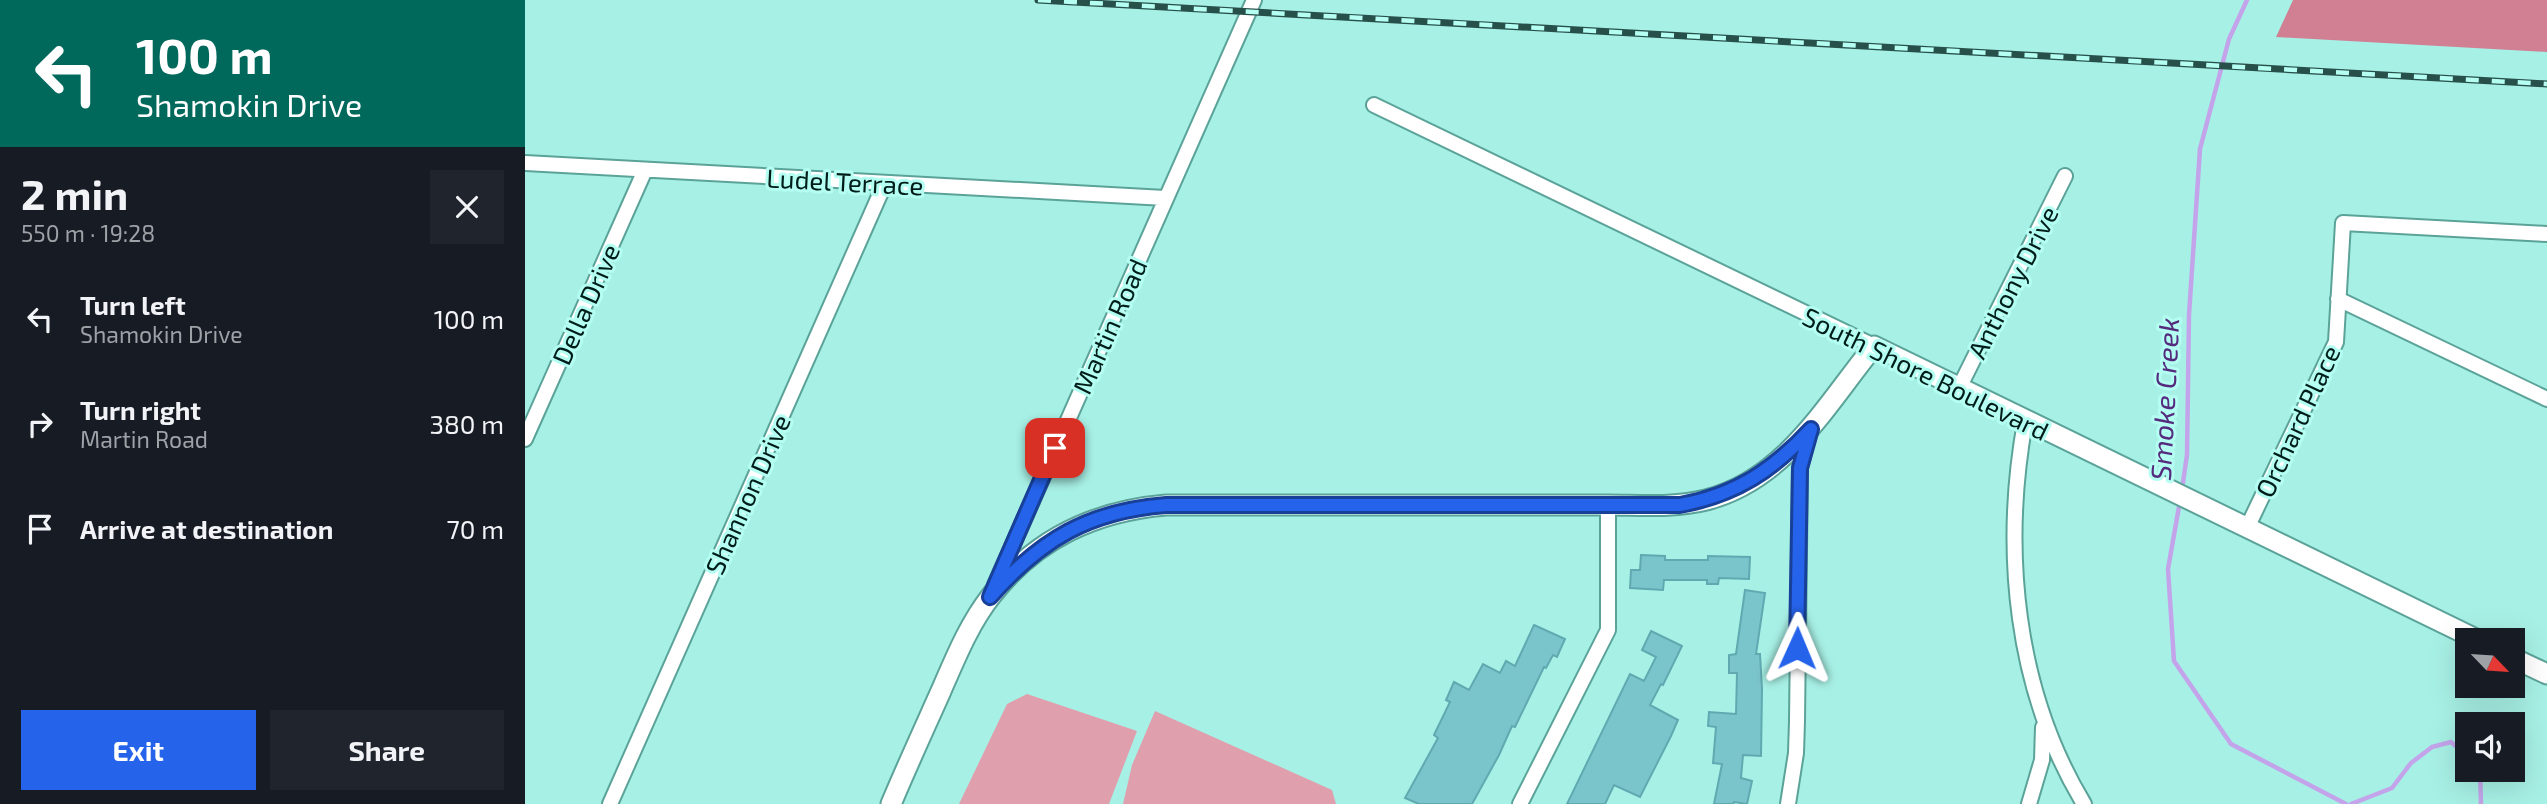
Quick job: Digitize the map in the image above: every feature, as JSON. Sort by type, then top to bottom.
[{"type":"street","name":"Martin Road","points":[[891,804],[955,660],[990,597],[1254,0]]},
{"type":"street","name":"South Shore Boulevard","points":[[1374,105],[2455,629]]},
{"type":"street","name":"Ludel Terrace","points":[[525,163],[1165,198]]},
{"type":"street","name":"Della Drive","points":[[525,439],[645,170]]},
{"type":"street","name":"Anthony Drive","points":[[1959,388],[2065,176]]},
{"type":"street","name":"Shannon Drive","points":[[610,804],[884,183]]},
{"type":"street","name":"Orchard Place","points":[[2247,528],[2336,342],[2343,223],[2547,234]]},
{"type":"street","points":[[2339,299],[2547,399]]},
{"type":"street","points":[[990,597],[1033,554],[1062,534],[1092,519],[1138,507],[1680,505],[1706,500],[1730,491],[1781,459],[1811,429],[1874,346]]},
{"type":"street","points":[[2025,422],[2015,496],[2013,552],[2024,644],[2041,711],[2056,749],[2084,804]]},
{"type":"street","points":[[1788,804],[1796,753],[1800,468],[1811,429]]},
{"type":"street","points":[[1520,804],[1608,630],[1608,505]]},
{"type":"street","points":[[2525,664],[2547,674]]},
{"type":"street","points":[[2029,804],[2042,761],[2041,711]]},
{"type":"shaded area","points":[[2293,0],[2547,0],[2547,52],[2276,37]]},
{"type":"shaded area","points":[[1027,694],[1137,731],[1109,804],[959,804],[1007,704]]},
{"type":"shaded area","points":[[1155,711],[1332,790],[1336,804],[1123,804],[1132,765]]},
{"type":"building","points":[[1641,555],[1665,556],[1665,560],[1708,560],[1708,556],[1750,557],[1749,579],[1719,578],[1718,584],[1707,584],[1707,580],[1664,580],[1663,590],[1630,588],[1631,570],[1640,570]]},
{"type":"building","points":[[1745,590],[1765,593],[1756,654],[1760,654],[1762,689],[1761,756],[1743,755],[1741,778],[1752,781],[1747,804],[1714,804],[1722,764],[1713,763],[1716,727],[1708,726],[1709,712],[1736,714],[1737,673],[1729,673],[1729,655],[1736,654]]},
{"type":"building","points":[[1534,625],[1565,639],[1557,657],[1553,655],[1546,668],[1544,667],[1515,727],[1512,726],[1472,804],[1419,804],[1405,798],[1438,738],[1434,735],[1450,702],[1446,700],[1454,682],[1469,690],[1483,664],[1500,673],[1506,661],[1515,666]]},
{"type":"building","points":[[1651,631],[1682,646],[1650,705],[1678,720],[1671,736],[1640,797],[1614,785],[1605,804],[1567,804],[1630,674],[1644,681],[1656,657],[1642,650]]},
{"type":"waterway","name":"Smoke Creek","points":[[2182,489],[2187,455],[2189,315],[2200,149],[2229,39],[2247,0]]},
{"type":"waterway","name":"Smoke Creek","points":[[2180,501],[2168,569],[2174,661],[2231,744],[2346,804]]},
{"type":"waterway","name":"Smoke Creek","points":[[2351,804],[2392,788],[2411,763],[2432,747],[2451,742],[2455,746]]},
{"type":"waterway","name":"Smoke Creek","points":[[2480,782],[2481,804]]},
{"type":"railway","points":[[1038,0],[2547,84]]},
{"type":"route","points":[[1055,448],[990,597],[1013,571],[1062,534],[1110,513],[1138,507],[1680,505],[1706,500],[1749,481],[1781,459],[1811,429],[1800,468],[1797,648]]}]
